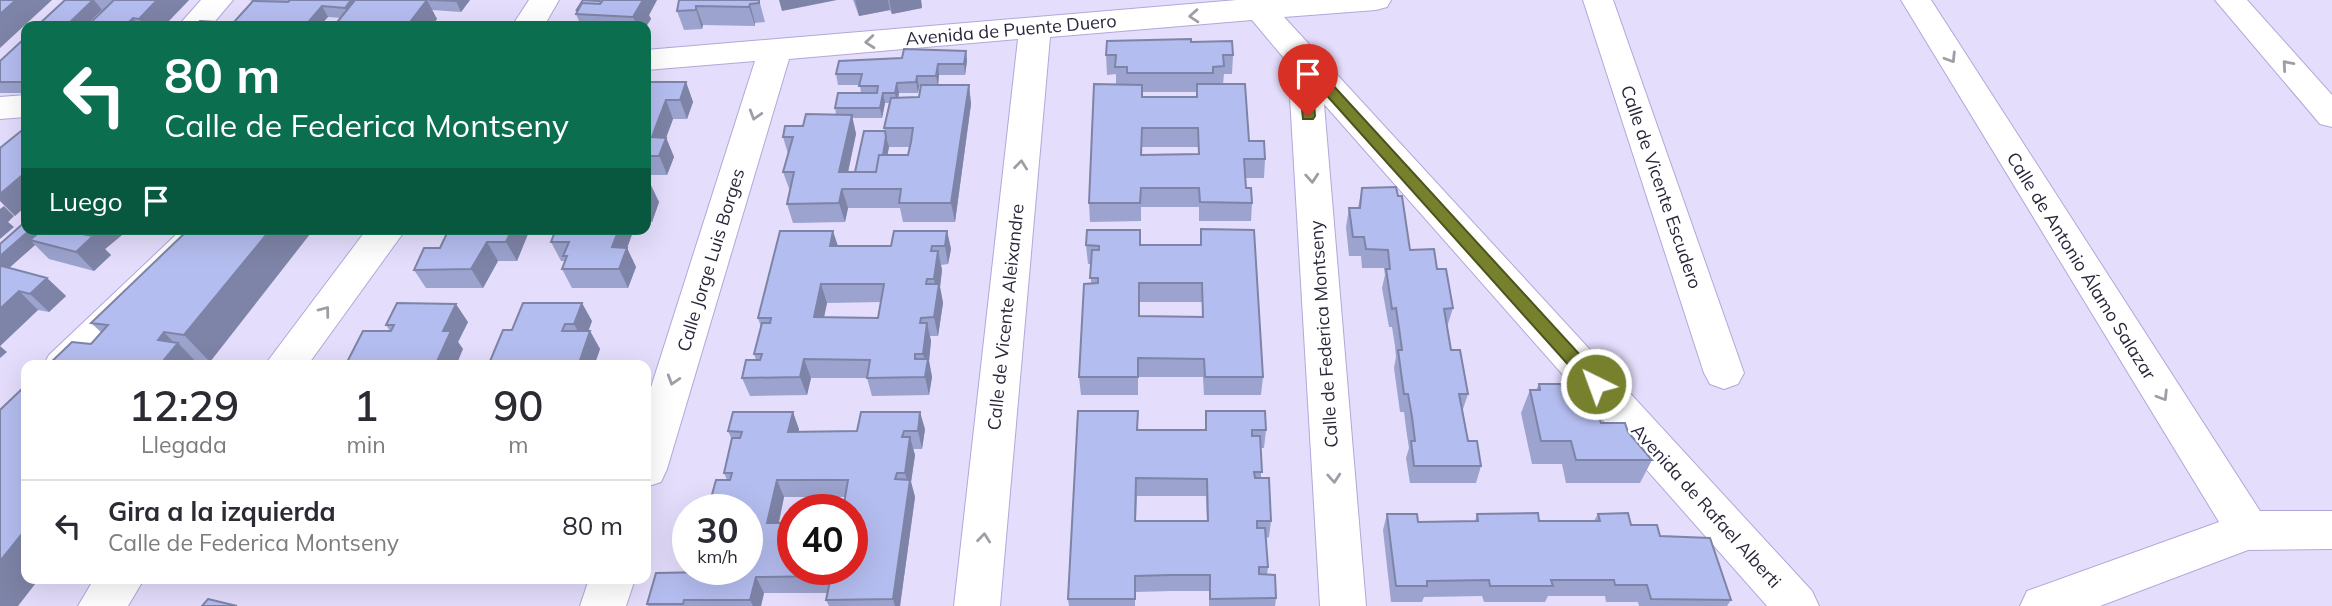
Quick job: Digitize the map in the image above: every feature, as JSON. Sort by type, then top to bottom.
[{"type":"street","points":[[199,21],[218,0]]},
{"type":"street","points":[[531,21],[544,0]]},
{"type":"street","name":"Avenida de Puente Duero","points":[[651,60],[1035,28],[1257,5],[1376,0]]},
{"type":"street","name":"Calle de Vicente Escudero","points":[[1598,0],[1724,373]]},
{"type":"street","name":"Calle de Antonio Álamo Salazar","points":[[1916,0],[2248,531]]},
{"type":"street","points":[[2230,0],[2332,116]]},
{"type":"street","name":"Avenida de Rafael Alberti","points":[[1257,5],[1304,61],[1796,606]]},
{"type":"street","name":"Calle de Vicente Aleixandre","points":[[977,606],[1035,28]]},
{"type":"street","name":"Calle Jorge Luis Borges","points":[[651,453],[775,50]]},
{"type":"street","name":"Calle de Federica Montseny","points":[[1304,61],[1343,606]]},
{"type":"street","points":[[69,360],[199,235]]},
{"type":"street","points":[[289,360],[383,235]]},
{"type":"street","points":[[2043,606],[2248,531],[2332,530]]},
{"type":"street","points":[[101,606],[117,584]]},
{"type":"street","points":[[603,606],[610,584]]},
{"type":"building","points":[[0,0],[16,0],[0,14]]},
{"type":"building","points":[[65,0],[93,0],[71,21],[42,21]]},
{"type":"building","points":[[114,0],[157,0],[139,19],[92,21]]},
{"type":"building","points":[[351,0],[345,8],[322,6],[309,21],[235,21],[253,1]]},
{"type":"building","points":[[355,0],[427,0],[411,21],[338,21]]},
{"type":"building","points":[[583,0],[601,2],[582,3],[576,11]]},
{"type":"building","points":[[603,0],[643,0],[633,17],[576,14],[582,3],[600,4]]},
{"type":"building","points":[[679,0],[759,0],[759,3],[750,4],[749,7],[696,6],[696,10],[677,11]]},
{"type":"building","points":[[1191,39],[1191,42],[1232,41],[1233,55],[1223,55],[1224,66],[1213,67],[1213,73],[1127,73],[1127,67],[1115,67],[1116,55],[1106,55],[1107,41]]},
{"type":"building","points":[[21,42],[21,82],[0,82],[0,61]]},
{"type":"building","points":[[904,49],[966,51],[964,64],[938,64],[936,76],[917,76],[916,82],[897,83],[895,93],[883,93],[880,108],[835,108],[838,93],[877,93],[878,86],[859,86],[862,74],[836,74],[839,61],[902,58]]},
{"type":"building","points":[[651,82],[686,82],[680,100],[666,100],[652,137],[666,138],[659,156],[651,156]]},
{"type":"building","points":[[1094,84],[1142,85],[1142,97],[1197,97],[1197,84],[1245,84],[1249,141],[1264,141],[1265,159],[1244,159],[1246,188],[1251,188],[1252,203],[1200,202],[1199,188],[1141,188],[1140,203],[1089,203]],"holes":[[[1142,128],[1198,128],[1199,154],[1141,155]]]},
{"type":"building","points":[[921,85],[969,85],[951,203],[899,203],[901,189],[842,189],[839,203],[787,204],[794,172],[783,172],[793,137],[783,137],[785,126],[803,126],[806,114],[852,115],[839,172],[876,172],[879,155],[908,155],[911,142],[913,128],[884,128],[891,98],[919,97]]},
{"type":"building","points":[[21,131],[21,176],[0,194],[0,148]]},
{"type":"building","points":[[864,131],[885,131],[883,155],[879,155],[876,172],[855,172]]},
{"type":"building","points":[[1396,187],[1398,196],[1402,196],[1410,250],[1434,249],[1437,269],[1446,269],[1453,308],[1444,309],[1451,350],[1460,350],[1468,394],[1459,394],[1468,441],[1477,441],[1481,466],[1414,466],[1412,417],[1408,394],[1404,394],[1398,350],[1402,350],[1399,328],[1396,308],[1392,309],[1386,269],[1390,269],[1388,250],[1366,249],[1364,237],[1353,237],[1349,208],[1360,208],[1362,188]]},
{"type":"building","points":[[21,225],[21,235],[24,235],[0,256],[0,244]]},
{"type":"building","points":[[1201,229],[1254,230],[1263,377],[1205,377],[1204,359],[1138,358],[1138,377],[1079,377],[1084,284],[1098,283],[1098,278],[1090,278],[1092,250],[1099,250],[1099,246],[1086,245],[1087,230],[1140,230],[1140,245],[1201,245]],"holes":[[[1139,283],[1202,283],[1203,317],[1139,316]]]},
{"type":"building","points":[[780,231],[833,231],[830,246],[891,246],[894,231],[947,231],[945,246],[932,246],[931,251],[938,251],[934,279],[927,279],[926,284],[939,284],[934,317],[921,318],[920,323],[927,323],[923,354],[915,354],[915,359],[928,359],[925,377],[867,378],[870,360],[804,359],[800,377],[742,378],[746,360],[760,360],[762,354],[754,354],[762,323],[770,323],[771,318],[758,318]],"holes":[[[821,284],[884,284],[878,318],[814,317]]]},
{"type":"building","points":[[36,235],[93,236],[76,252],[30,240]]},
{"type":"building","points":[[183,235],[266,235],[184,335],[164,332],[158,340],[178,343],[164,360],[53,360],[72,342],[91,344],[108,325],[91,323]]},
{"type":"building","points":[[446,235],[509,235],[506,242],[487,242],[471,269],[414,270],[424,248],[440,248]]},
{"type":"building","points":[[554,235],[617,235],[612,247],[627,248],[619,269],[562,269],[567,256],[563,256],[569,242],[551,242]]},
{"type":"building","points":[[2,266],[47,278],[30,294],[19,291],[0,309]]},
{"type":"building","points":[[397,303],[456,304],[443,331],[451,331],[438,360],[348,360],[363,331],[391,331],[394,325],[386,325]]},
{"type":"building","points":[[523,303],[582,303],[574,324],[565,324],[562,331],[590,331],[580,360],[490,360],[503,330],[512,330]]},
{"type":"building","points":[[1539,384],[1561,384],[1563,390],[1573,390],[1579,410],[1597,410],[1601,423],[1625,423],[1628,432],[1652,460],[1576,460],[1571,441],[1541,441],[1530,390],[1540,390]]},
{"type":"building","points":[[21,390],[21,535],[0,561],[0,410]]},
{"type":"building","points":[[1078,411],[1138,411],[1137,430],[1206,430],[1206,411],[1265,411],[1266,430],[1252,430],[1252,436],[1260,436],[1262,472],[1254,472],[1255,478],[1269,478],[1271,521],[1257,521],[1257,528],[1265,528],[1268,567],[1259,567],[1259,574],[1275,575],[1276,598],[1210,599],[1210,575],[1171,575],[1135,576],[1135,599],[1068,599]],"holes":[[[1136,478],[1207,479],[1208,521],[1135,521]]]},
{"type":"building","points":[[733,412],[793,412],[788,432],[857,431],[861,412],[920,412],[918,431],[904,431],[902,437],[910,437],[905,473],[897,473],[895,479],[910,480],[893,599],[826,600],[829,585],[868,585],[868,494],[846,494],[848,480],[777,480],[767,523],[777,523],[777,577],[763,577],[763,494],[712,494],[716,480],[730,480],[732,473],[724,473],[732,438],[740,438],[742,432],[728,431]]},
{"type":"building","points":[[1538,513],[1539,521],[1600,521],[1598,514],[1628,513],[1631,525],[1657,525],[1660,536],[1710,538],[1731,600],[1651,599],[1647,585],[1615,585],[1614,580],[1551,580],[1553,586],[1490,586],[1489,580],[1427,581],[1427,586],[1396,586],[1387,514],[1417,514],[1418,522],[1478,521],[1477,514]]},
{"type":"building","points":[[656,573],[672,573],[672,585],[754,585],[750,600],[684,600],[683,604],[647,604]]},
{"type":"building","points":[[208,599],[237,606],[202,606]]},
{"type":"route","points":[[1308,116],[1304,61],[1596,384]]}]
